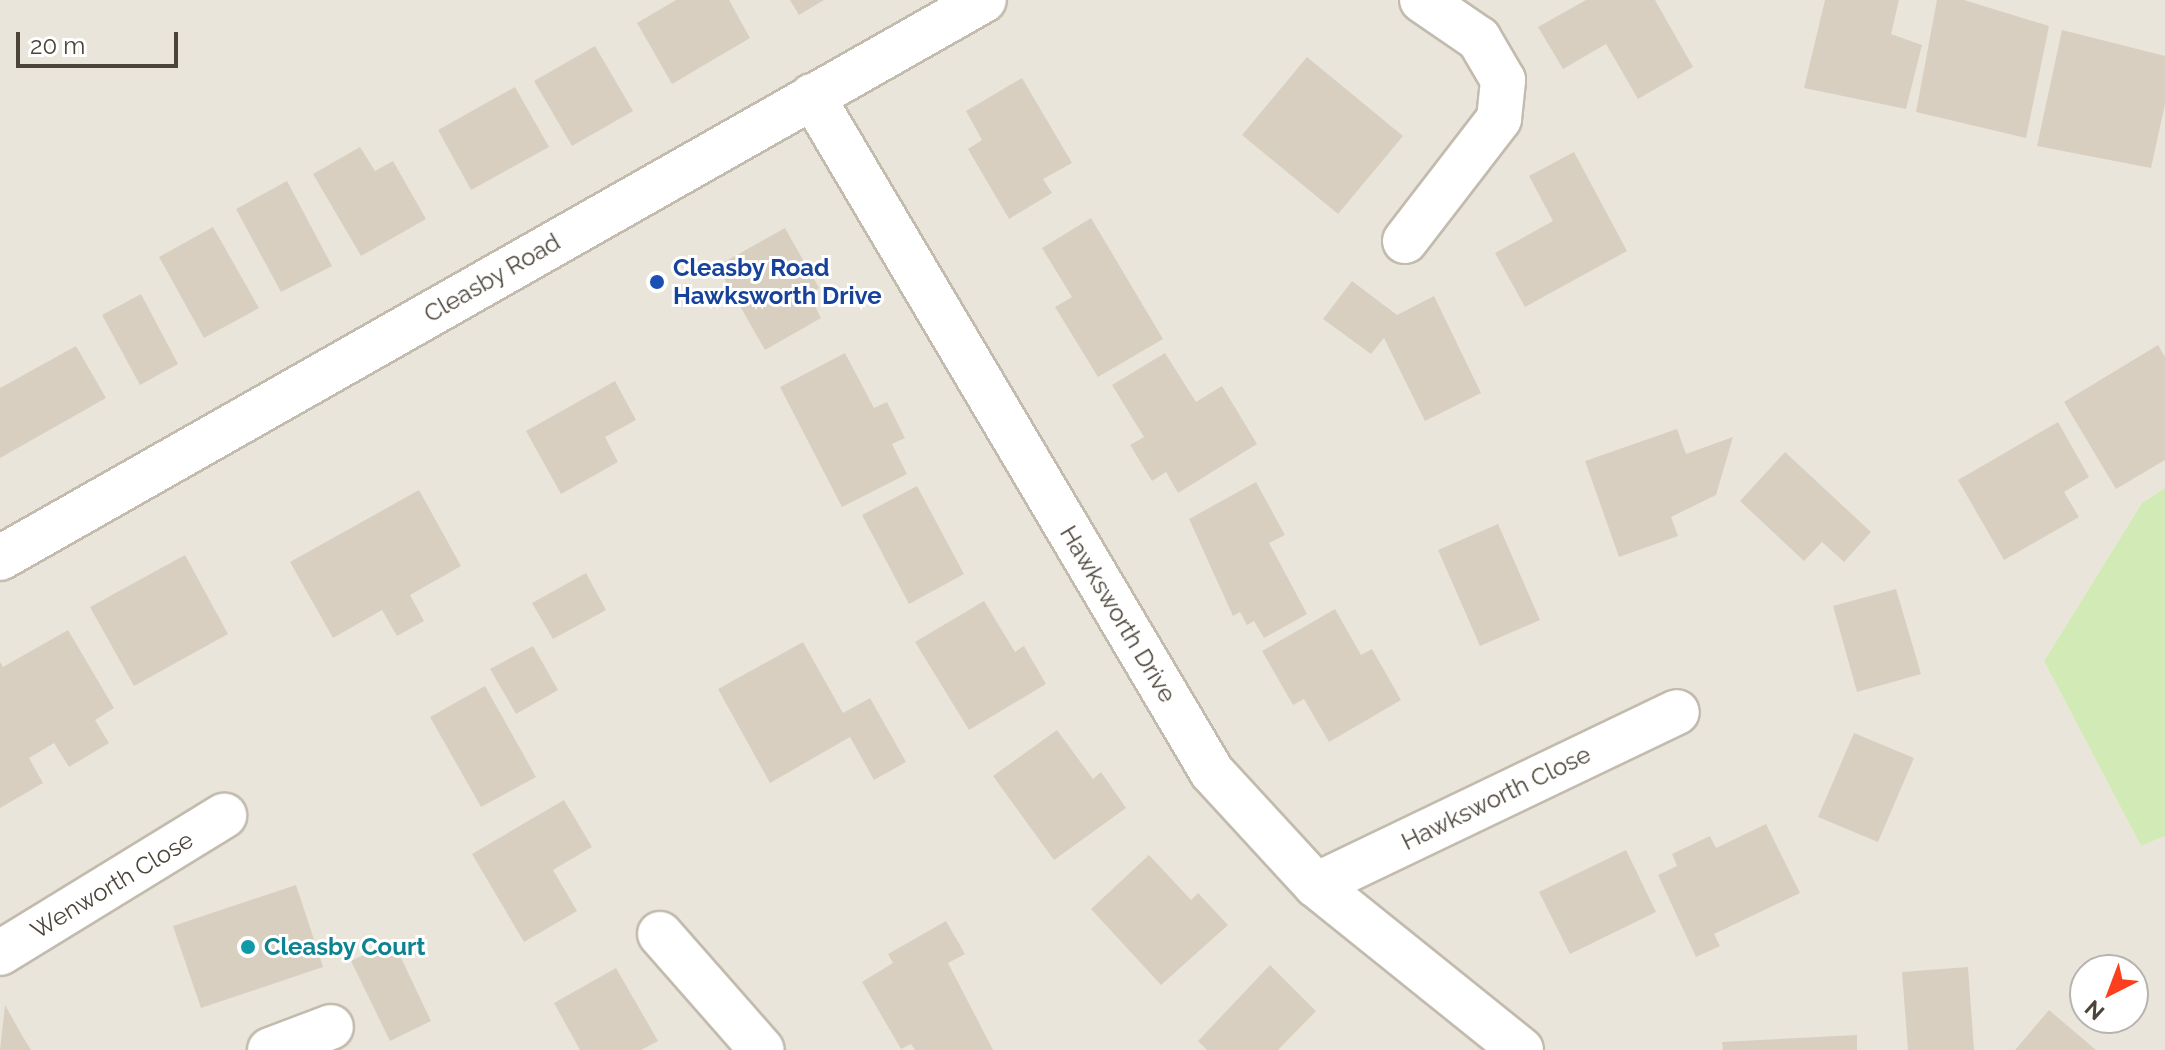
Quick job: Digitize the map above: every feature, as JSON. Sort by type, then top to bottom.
[{"type":"street","name":"Cleasby Road","points":[[0,558],[984,0]]},
{"type":"street","points":[[1405,241],[1499,119],[1503,80],[1479,39],[1422,0]]},
{"type":"street","name":"Hawksworth Drive","points":[[812,96],[1212,772],[1316,885],[1521,1050]]},
{"type":"street","name":"Hawksworth Close","points":[[1316,885],[1677,712]]},
{"type":"street","name":"Wenworth Close","points":[[0,953],[224,816]]},
{"type":"street","points":[[660,934],[762,1050]]},
{"type":"street","points":[[270,1050],[331,1027]]},
{"type":"shaded area","points":[[0,0],[2165,0],[2165,488],[2142,503],[2044,661],[2141,846],[2165,836],[2165,1050],[0,1050]]},
{"type":"green space","points":[[2165,488],[2165,836],[2141,846],[2044,661],[2142,503]]},
{"type":"building","points":[[676,0],[729,0],[750,38],[672,84],[637,23]]},
{"type":"building","points":[[790,0],[824,0],[799,15]]},
{"type":"building","points":[[1586,0],[1655,0],[1693,67],[1638,99],[1606,44],[1563,69],[1538,27]]},
{"type":"building","points":[[1825,0],[1899,0],[1891,34],[1922,45],[1906,109],[1804,88]]},
{"type":"building","points":[[1937,0],[1964,0],[2049,26],[2026,138],[1916,112]]},
{"type":"building","points":[[2062,30],[2165,56],[2165,104],[2151,168],[2037,146]]},
{"type":"building","points":[[595,46],[633,111],[572,146],[534,81]]},
{"type":"building","points":[[1307,57],[1403,136],[1338,214],[1242,135]]},
{"type":"building","points":[[1022,78],[1072,163],[1043,179],[1052,193],[1009,219],[968,149],[982,140],[966,111]]},
{"type":"building","points":[[515,87],[549,147],[471,190],[438,130]]},
{"type":"building","points":[[360,147],[375,171],[393,161],[426,219],[361,256],[313,174]]},
{"type":"building","points":[[1574,152],[1627,251],[1525,307],[1495,253],[1553,221],[1529,176]]},
{"type":"building","points":[[287,181],[332,266],[281,292],[236,209]]},
{"type":"building","points":[[1091,218],[1163,339],[1098,377],[1055,307],[1072,297],[1042,248]]},
{"type":"building","points":[[213,227],[259,308],[204,338],[159,257]]},
{"type":"building","points":[[785,228],[819,288],[809,294],[821,318],[765,350],[717,266]]},
{"type":"building","points":[[1352,281],[1397,315],[1434,296],[1481,393],[1425,421],[1384,338],[1371,354],[1323,319]]},
{"type":"building","points":[[141,294],[178,364],[140,385],[102,315]]},
{"type":"building","points":[[2158,345],[2165,357],[2165,460],[2116,489],[2064,402]]},
{"type":"building","points":[[76,346],[106,398],[0,458],[0,388]]},
{"type":"building","points":[[845,353],[874,408],[887,402],[905,438],[892,444],[907,474],[842,507],[780,387]]},
{"type":"building","points":[[1165,353],[1196,402],[1222,386],[1257,444],[1178,493],[1166,472],[1152,481],[1130,445],[1144,437],[1112,385]]},
{"type":"building","points":[[615,381],[636,420],[605,437],[618,462],[561,494],[526,431]]},
{"type":"building","points":[[2058,422],[2089,477],[2064,492],[2079,517],[2004,560],[1958,480]]},
{"type":"building","points":[[1677,429],[1686,454],[1733,437],[1716,495],[1671,517],[1678,536],[1619,557],[1585,461]]},
{"type":"building","points":[[1785,452],[1871,532],[1844,562],[1822,542],[1804,561],[1740,501]]},
{"type":"building","points":[[1256,482],[1285,535],[1269,543],[1307,614],[1264,638],[1254,621],[1247,625],[1240,612],[1233,616],[1189,519]]},
{"type":"building","points":[[917,486],[964,574],[909,604],[862,515]]},
{"type":"building","points":[[419,490],[461,566],[410,595],[424,621],[397,636],[382,610],[333,638],[290,562]]},
{"type":"building","points":[[1498,524],[1540,620],[1480,646],[1438,550]]},
{"type":"building","points":[[185,555],[228,634],[134,686],[90,607]]},
{"type":"building","points":[[586,573],[606,610],[553,639],[532,603]]},
{"type":"building","points":[[1896,589],[1921,674],[1857,692],[1833,606]]},
{"type":"building","points":[[984,601],[1015,652],[1024,646],[1046,684],[969,730],[915,642]]},
{"type":"building","points":[[1335,609],[1361,655],[1372,649],[1401,700],[1329,742],[1304,699],[1293,705],[1262,651]]},
{"type":"building","points":[[68,630],[114,708],[95,720],[109,743],[69,767],[54,743],[29,758],[43,783],[0,808],[0,662],[3,667]]},
{"type":"building","points":[[803,642],[843,713],[870,698],[906,762],[874,780],[850,737],[770,783],[718,689]]},
{"type":"building","points":[[533,646],[558,690],[516,714],[490,669]]},
{"type":"building","points":[[485,686],[536,777],[481,807],[430,717]]},
{"type":"building","points":[[1057,730],[1093,779],[1101,772],[1126,808],[1054,860],[993,776]]},
{"type":"building","points":[[1854,733],[1914,758],[1878,842],[1818,817]]},
{"type":"building","points":[[564,800],[592,847],[553,870],[577,911],[524,942],[472,854]]},
{"type":"building","points":[[1766,824],[1800,893],[1714,934],[1720,946],[1696,957],[1658,875],[1677,866],[1672,854],[1710,836],[1716,848]]},
{"type":"building","points":[[1626,850],[1656,912],[1570,954],[1539,892]]},
{"type":"building","points":[[1149,855],[1191,900],[1198,893],[1228,925],[1161,985],[1091,909]]},
{"type":"building","name":"Cleasby Court","points":[[296,885],[323,967],[201,1008],[173,926]]},
{"type":"building","points":[[946,921],[965,954],[948,963],[993,1050],[915,1050],[911,1044],[901,1049],[862,982],[893,963],[888,954]]},
{"type":"building","points":[[393,941],[431,1021],[390,1041],[351,961]]},
{"type":"building","points":[[1270,965],[1316,1011],[1278,1050],[1207,1050],[1198,1041]]},
{"type":"building","points":[[1968,967],[1974,1050],[1908,1050],[1902,972]]},
{"type":"building","points":[[616,968],[658,1041],[641,1050],[580,1050],[554,1003]]},
{"type":"building","points":[[5,1005],[23,1037],[31,1050],[0,1050]]},
{"type":"building","points":[[2049,1010],[2069,1027],[2069,1034],[2077,1034],[2096,1050],[2015,1050]]},
{"type":"building","points":[[1857,1035],[1857,1050],[1723,1050],[1722,1042]]},
{"type":"place","name":"Cleasby Road Hawksworth Drive","points":[[657,282]]},
{"type":"place","name":"Cleasby Court","points":[[248,947]]}]
